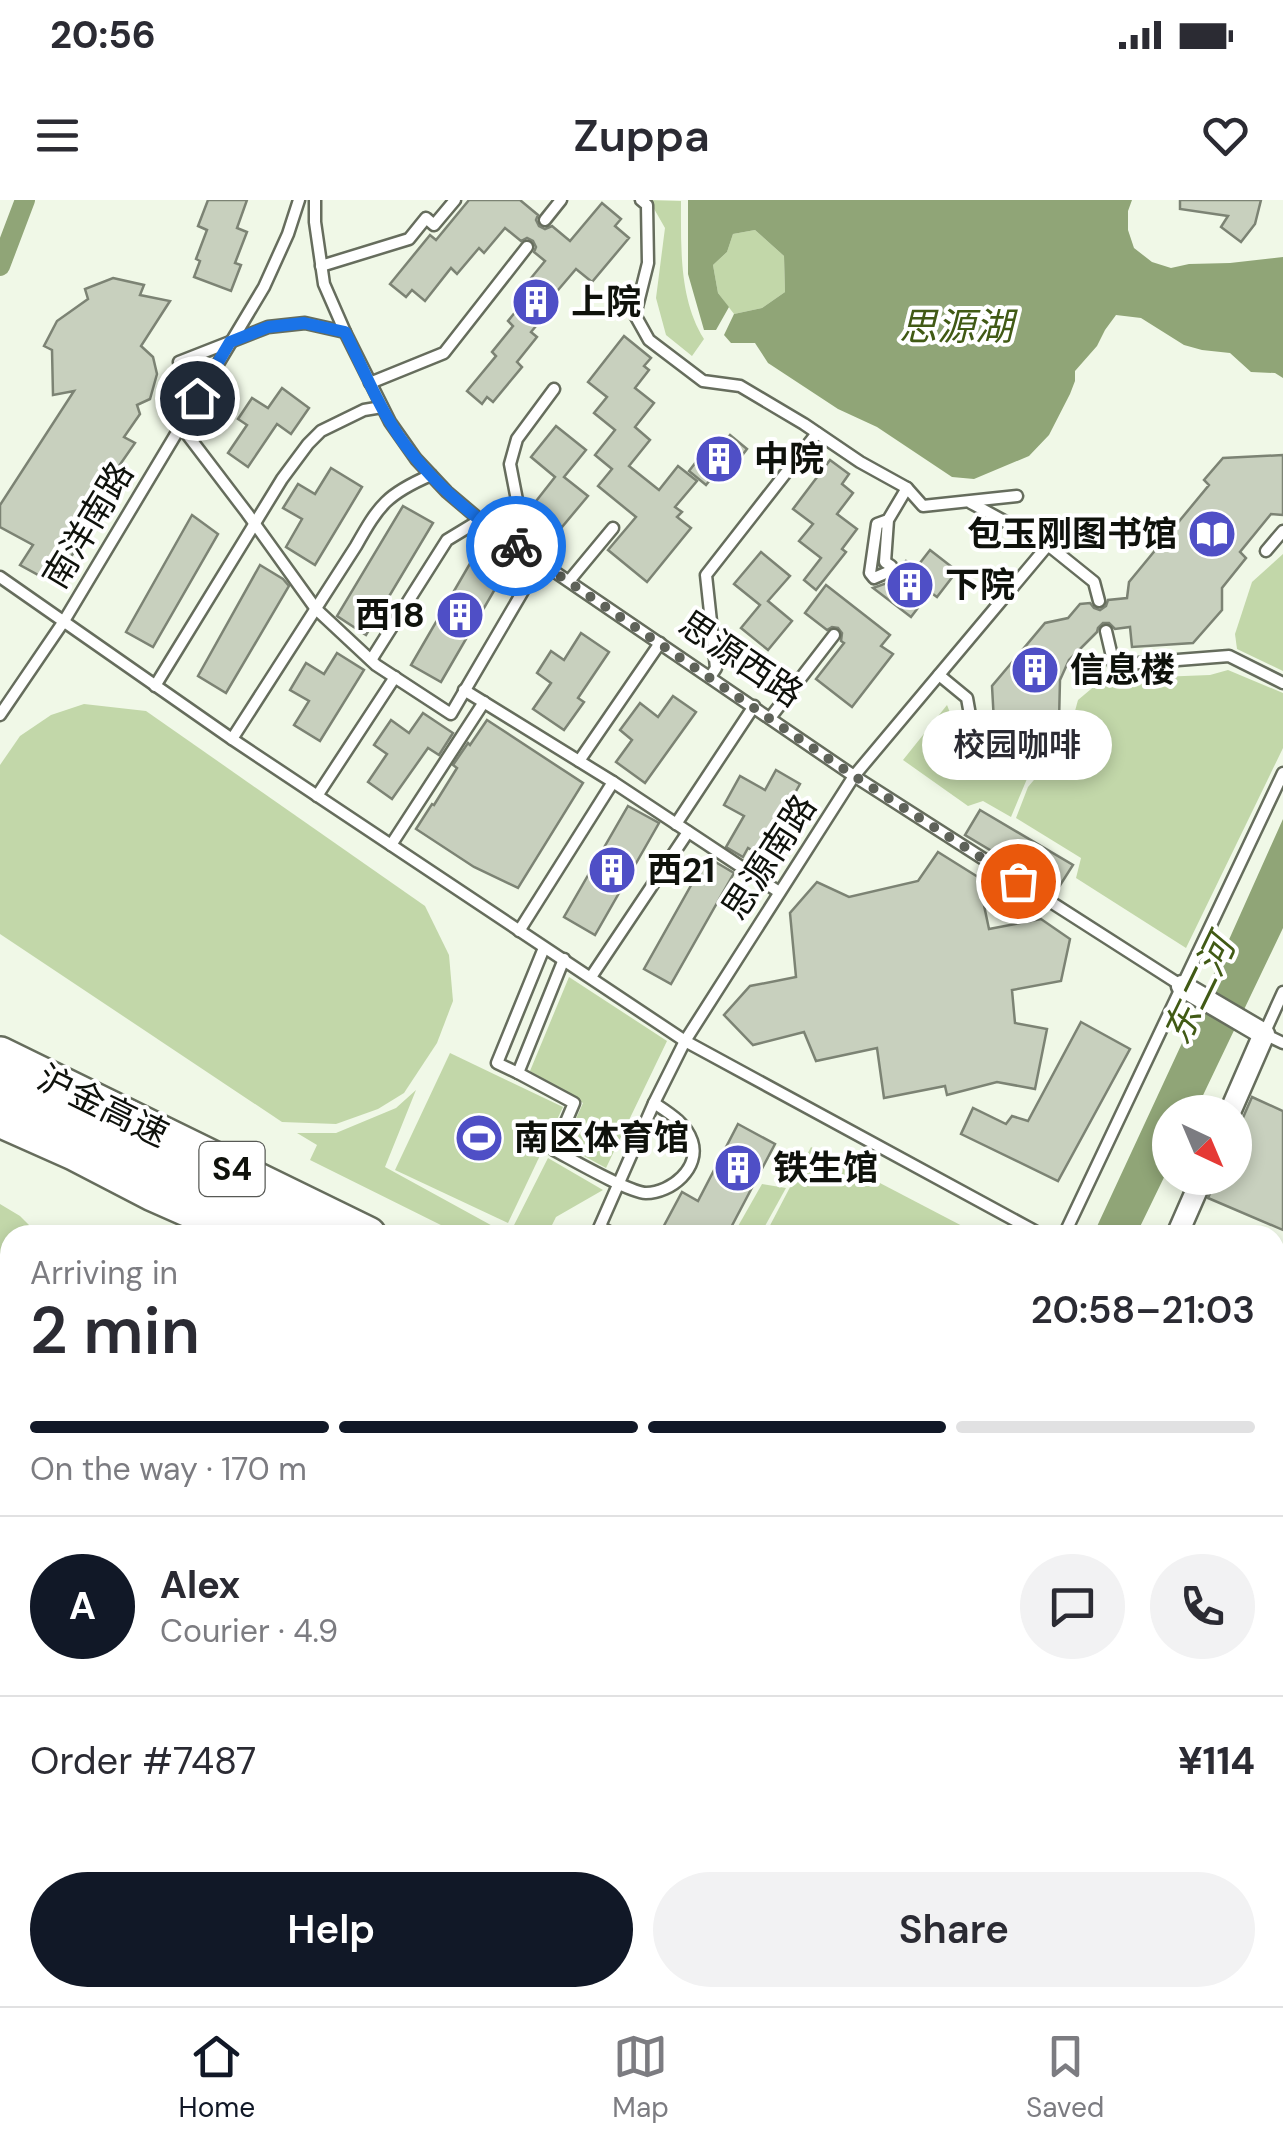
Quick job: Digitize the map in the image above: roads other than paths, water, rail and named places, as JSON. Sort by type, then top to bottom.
[{"type":"highway","name":"沪金高速","points":[[0,1055],[87,1128],[152,1193],[225,1225]]},
{"type":"highway","name":"沪金高速","points":[[0,1085],[280,1225]]},
{"type":"highway","name":"沪金高速","points":[[0,1118],[87,1128],[342,1225]]},
{"type":"street","name":"思源西路","points":[[1186,988],[1264,1033]]},
{"type":"street","points":[[1237,1095],[1264,1033]]},
{"type":"street","points":[[1181,1225],[1195,1195]]},
{"type":"lane","name":"南洋南路","points":[[0,715],[64,621],[264,287],[299,200]]},
{"type":"lane","name":"思源西路","points":[[315,200],[314,222],[324,284],[382,407],[416,459],[480,520],[854,776],[1186,988]]},
{"type":"lane","points":[[321,266],[408,239],[426,218],[434,225],[454,200]]},
{"type":"lane","points":[[545,220],[562,200]]},
{"type":"lane","points":[[641,200],[646,206],[648,263],[635,314],[649,340],[703,381],[740,386],[817,432],[907,488],[923,506],[1017,496]]},
{"type":"lane","points":[[370,383],[444,353],[527,247]]},
{"type":"lane","points":[[179,362],[268,327],[304,323],[345,332]]},
{"type":"lane","points":[[514,544],[517,500],[510,464],[517,438],[554,389]]},
{"type":"lane","points":[[155,686],[282,479],[320,431],[364,410],[382,407]]},
{"type":"lane","points":[[180,425],[316,609],[371,660],[451,714],[540,562]]},
{"type":"lane","points":[[710,677],[716,668],[706,576],[817,432]]},
{"type":"lane","points":[[232,739],[374,512],[390,496],[431,475]]},
{"type":"lane","points":[[888,520],[877,524],[870,573],[874,578],[892,566],[886,562],[888,520],[907,488]]},
{"type":"lane","points":[[970,502],[1048,545],[1094,582],[1099,601]]},
{"type":"lane","points":[[371,660],[446,540],[480,520]]},
{"type":"lane","points":[[568,582],[613,528]]},
{"type":"lane","points":[[1266,551],[1283,530]]},
{"type":"lane","name":"思源南路","points":[[601,1225],[684,1041],[854,776],[1048,545]]},
{"type":"lane","points":[[0,577],[232,739],[684,1041],[1017,1225]]},
{"type":"lane","points":[[1106,631],[1114,664],[1229,656],[1283,683]]},
{"type":"lane","points":[[770,718],[834,635]]},
{"type":"lane","points":[[579,760],[660,643]]},
{"type":"lane","points":[[938,675],[967,698],[973,732],[1013,755]]},
{"type":"lane","points":[[317,796],[395,677]]},
{"type":"lane","points":[[464,690],[614,782],[779,892]]},
{"type":"lane","points":[[391,845],[484,702]]},
{"type":"lane","points":[[676,824],[754,706]]},
{"type":"lane","points":[[1069,1225],[1186,988],[1283,773]]},
{"type":"lane","points":[[519,931],[614,782]]},
{"type":"lane","points":[[591,977],[688,832]]},
{"type":"lane","points":[[544,948],[497,1063],[574,1103],[554,1150],[645,1193],[664,1189],[683,1178],[693,1158],[692,1142],[679,1120],[654,1104]]},
{"type":"lane","points":[[518,1074],[564,959]]},
{"type":"lane","points":[[1264,1033],[1283,992]]},
{"type":"water","name":"思源湖","points":[[688,200],[1132,200],[1128,230],[1134,248],[1152,262],[1171,268],[1283,257],[1283,378],[1275,373],[1251,372],[1230,353],[1184,345],[1141,318],[1116,315],[1075,371],[1070,394],[1049,435],[1029,456],[974,479],[952,477],[877,427],[838,409],[768,363],[755,343],[731,343],[724,335],[734,314],[762,308],[785,292],[784,256],[755,230],[733,234],[727,252],[713,265],[718,293],[729,307],[716,330],[704,330],[688,274]]},
{"type":"water","points":[[1283,819],[1283,928],[1203,1095],[1158,1095]]},
{"type":"water","points":[[1152,1108],[1152,1195],[1155,1195],[1141,1225],[1098,1225]]},
{"type":"waterway","points":[[0,266],[25,200]]},
{"type":"place","name":"上院","points":[[536,302]]},
{"type":"place","name":"中院","points":[[719,459]]},
{"type":"place","name":"包玉刚图书馆","points":[[1212,534]]},
{"type":"place","name":"下院","points":[[910,585]]},
{"type":"place","name":"西18","points":[[460,615]]},
{"type":"place","name":"信息楼","points":[[1035,670]]},
{"type":"place","name":"西21","points":[[612,870]]},
{"type":"place","name":"校园咖啡","points":[[1018,881]]},
{"type":"place","name":"南区体育馆","points":[[479,1138]]},
{"type":"place","name":"铁生馆","points":[[738,1168]]},
{"type":"water label","name":"东二河","points":[[1199,990]]}]
